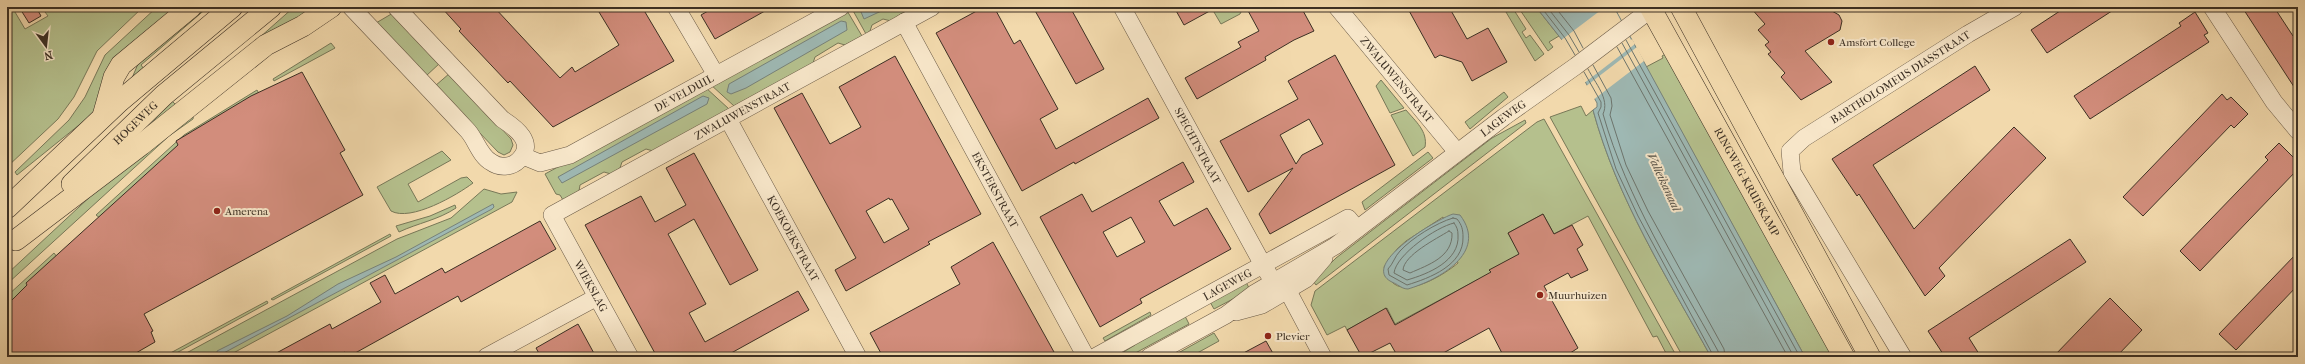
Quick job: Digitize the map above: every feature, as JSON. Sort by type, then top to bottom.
[{"type":"main road","points":[[103,116],[114,77],[121,65],[191,7]]},
{"type":"main road","points":[[7,208],[103,116],[232,7]]},
{"type":"main road","name":"HOGEWEG","points":[[11,244],[164,95],[271,7]]},
{"type":"main road","points":[[11,244],[141,145],[266,45],[303,26],[331,7]]},
{"type":"main road","name":"RINGWEG-KRUISKAMP","points":[[1681,7],[1870,357]]},
{"type":"main road","name":"RINGWEG-KRUISKAMP","points":[[1652,8],[1844,357]]},
{"type":"street","points":[[356,13],[472,136],[490,162],[506,166],[518,162],[523,156],[525,142],[518,129],[502,119],[396,7]]},
{"type":"street","points":[[676,7],[716,75]]},
{"type":"street","name":"DE VELDUIL","points":[[523,156],[540,163],[570,155],[841,7]]},
{"type":"street","name":"ZWALUWENSTRAAT","points":[[552,215],[932,7]]},
{"type":"street","name":"SPECHTSTRAAT","points":[[1122,7],[1263,265],[1280,287],[1290,295],[1323,357]]},
{"type":"street","name":"ZWALUWENSTRAAT","points":[[1337,7],[1457,152]]},
{"type":"street","name":"BARTHOLOMEUS DIASSTRAAT","points":[[1903,357],[1792,172],[1790,151],[1804,138],[1817,129],[1968,34],[2015,7]]},
{"type":"street","points":[[2212,7],[2274,102],[2298,131]]},
{"type":"street","name":"LAGEWEG","points":[[1149,357],[1226,315],[1262,305],[1280,287],[1306,279],[1335,246],[1504,116],[1576,66],[1652,8]]},
{"type":"street","name":"EKSTERSTRAAT","points":[[904,22],[1086,357]]},
{"type":"street","name":"KOEKOEKSTRAAT","points":[[728,119],[858,357]]},
{"type":"street","name":"WIEKSLAG","points":[[552,215],[630,357]]},
{"type":"street","name":"LAGEWEG","points":[[1095,357],[1348,218],[1357,229]]},
{"type":"street","points":[[486,357],[597,297]]},
{"type":"green space","points":[[7,7],[12,7],[25,29],[48,16],[45,12],[53,7],[143,7],[97,51],[74,97],[58,119],[7,167]]},
{"type":"green space","points":[[157,7],[183,7],[89,117],[17,175],[15,172],[69,120],[85,97],[105,55]]},
{"type":"green space","points":[[198,7],[208,7],[141,65],[144,69],[132,78],[138,64]]},
{"type":"green space","points":[[294,7],[309,7],[313,13],[138,142],[133,136],[171,100],[176,105],[259,38]]},
{"type":"green space","points":[[851,7],[911,7],[891,21],[883,19],[872,25],[870,31],[866,34]]},
{"type":"green space","points":[[1211,7],[1240,7],[1242,10],[1240,14],[1221,24]]},
{"type":"green space","points":[[1503,7],[1512,7],[1526,29],[1522,32],[1526,38],[1530,35],[1544,54],[1535,61]]},
{"type":"green space","points":[[1518,7],[1536,7],[1559,36],[1549,42],[1553,47],[1548,51]]},
{"type":"green space","points":[[846,9],[862,36],[845,45],[838,43],[815,57],[813,63],[734,106],[710,84]]},
{"type":"green space","points":[[393,13],[440,63],[426,76],[376,23]]},
{"type":"green space","points":[[331,43],[335,48],[274,81],[273,79]]},
{"type":"green space","points":[[1667,53],[1833,357],[1805,357],[1646,67],[1663,58],[1662,56]]},
{"type":"green space","points":[[450,73],[511,139],[513,145],[510,152],[504,155],[498,152],[435,86]]},
{"type":"green space","points":[[1381,80],[1404,108],[1390,113],[1376,86]]},
{"type":"green space","points":[[705,87],[729,109],[653,151],[646,149],[622,162],[620,168],[611,174],[604,172],[580,185],[579,191],[563,200],[560,195],[556,194],[545,174]]},
{"type":"green space","points":[[257,90],[262,99],[100,218],[96,215],[184,135]]},
{"type":"green space","points":[[1504,92],[1508,97],[1470,129],[1465,122]]},
{"type":"green space","points":[[1581,106],[1586,116],[1593,110],[1615,175],[1629,206],[1644,237],[1711,357],[1683,357],[1550,117]]},
{"type":"green space","points":[[1406,110],[1423,131],[1425,136],[1425,147],[1413,156],[1391,115]]},
{"type":"green space","points":[[194,111],[193,119],[169,136],[7,284],[7,274],[108,180]]},
{"type":"green space","points":[[1544,119],[1677,357],[1668,357],[1657,336],[1653,337],[1588,216],[1554,234],[1543,214],[1508,233],[1520,254],[1490,270],[1492,275],[1477,280],[1395,324],[1387,308],[1347,330],[1345,326],[1327,335],[1311,305],[1315,291],[1537,122]],"holes":[[[1443,217],[1458,263],[1444,273],[1425,283],[1406,287],[1398,286],[1391,281],[1384,267],[1397,249],[1406,241]]]},
{"type":"green space","points":[[1525,120],[1526,123],[1316,285],[1313,281],[1336,258],[1492,138]]},
{"type":"green space","points":[[442,151],[451,160],[408,184],[418,202],[461,178],[467,177],[473,183],[434,206],[410,213],[391,211],[377,187]]},
{"type":"green space","points":[[1428,152],[1433,158],[1365,210],[1362,202]]},
{"type":"green space","points":[[484,189],[501,194],[517,192],[512,202],[226,357],[179,357],[397,239],[451,218]]},
{"type":"green space","points":[[455,205],[456,208],[442,216],[399,232],[396,226],[430,216]]},
{"type":"green space","points":[[390,234],[391,236],[273,300],[271,299]]},
{"type":"green space","points":[[54,253],[57,257],[7,305],[7,296]]},
{"type":"green space","points":[[1246,282],[1250,290],[1214,309],[1210,302]]},
{"type":"green space","points":[[267,301],[268,303],[169,357],[163,357]]},
{"type":"green space","points":[[1150,312],[1151,315],[1105,341],[1103,338]]},
{"type":"green space","points":[[1185,316],[1189,324],[1128,357],[1109,357],[1116,353],[1117,356],[1135,345],[1135,343]]},
{"type":"green space","points":[[1214,333],[1219,341],[1190,357],[1171,357]]},
{"type":"water","points":[[865,7],[890,7],[864,19],[861,12]]},
{"type":"water","name":"Valleikanaal","points":[[1536,7],[1614,7],[1805,357],[1711,357],[1644,237],[1615,175],[1593,110],[1597,107],[1597,103],[1562,40]]},
{"type":"water","points":[[841,21],[846,22],[847,30],[746,88],[731,94],[727,92],[729,84]]},
{"type":"water","points":[[703,96],[709,98],[707,104],[562,183],[558,177]]},
{"type":"water","points":[[493,204],[494,207],[492,209],[220,355],[217,355],[217,351],[287,316],[338,284],[396,257]]},
{"type":"water","points":[[1453,214],[1460,215],[1467,229],[1468,241],[1464,253],[1456,263],[1433,279],[1408,289],[1402,288],[1385,276],[1385,266],[1391,255],[1403,244],[1432,225]]},
{"type":"pier","points":[[1605,7],[1616,7],[1614,8],[1631,40],[1632,39],[1635,44],[1583,84],[1584,81],[1562,42],[1560,41]]},
{"type":"pier","points":[[1637,47],[1644,61],[1593,100],[1585,87]]},
{"type":"building","points":[[19,7],[36,7],[41,16],[29,23]]},
{"type":"building","points":[[441,7],[494,7],[560,78],[572,67],[575,72],[619,45],[599,12],[607,7],[642,7],[674,61],[553,127],[510,81],[508,83],[459,31],[461,29]]},
{"type":"building","points":[[715,7],[772,7],[715,39],[701,15]]},
{"type":"building","points":[[984,7],[994,7],[1014,44],[1020,40],[1058,109],[1040,119],[1056,149],[1148,98],[1159,118],[1022,191],[936,33]]},
{"type":"building","points":[[1033,7],[1070,7],[1104,69],[1076,84]]},
{"type":"building","points":[[1174,7],[1217,7],[1184,25]]},
{"type":"building","points":[[1246,7],[1301,7],[1314,31],[1294,40],[1265,57],[1266,60],[1197,99],[1185,78],[1241,47],[1238,42],[1259,31]]},
{"type":"building","points":[[1407,7],[1449,7],[1467,39],[1488,28],[1507,62],[1472,81],[1462,62],[1440,55],[1435,58]]},
{"type":"building","points":[[1750,7],[1825,7],[1839,15],[1842,21],[1840,30],[1805,51],[1832,82],[1801,100],[1781,77],[1785,73],[1768,54],[1771,52],[1765,45],[1769,42],[1758,30],[1765,24]]},
{"type":"building","points":[[2066,7],[2118,7],[2047,53],[2031,30]]},
{"type":"building","points":[[2242,7],[2274,7],[2293,36],[2298,33],[2298,93]]},
{"type":"building","points":[[2195,12],[2208,33],[2204,35],[2209,42],[2090,119],[2074,96],[2181,26],[2179,23]]},
{"type":"building","points":[[1335,55],[1395,165],[1270,234],[1259,214],[1293,168],[1248,192],[1220,141],[1298,99],[1288,81]],"holes":[[[1309,119],[1323,144],[1302,155],[1296,164],[1280,135]]]},
{"type":"building","points":[[895,56],[981,214],[928,242],[930,244],[846,291],[835,270],[856,258],[774,108],[802,93],[830,144],[861,127],[839,87]],"holes":[[[889,198],[890,200],[892,199],[909,229],[884,243],[866,211]]]},
{"type":"building","points":[[1975,66],[1990,90],[1873,165],[1914,229],[2014,127],[2046,158],[1939,268],[1945,276],[1925,296],[1859,194],[1857,196],[1832,159]]},
{"type":"building","name":"Amerena","points":[[302,72],[345,150],[340,153],[363,195],[144,314],[153,331],[151,332],[155,342],[129,357],[7,357],[7,305],[27,285],[26,283],[178,145],[176,141],[251,96]]},
{"type":"building","points":[[2222,94],[2227,100],[2231,97],[2248,114],[2234,128],[2231,125],[2143,216],[2123,197]]},
{"type":"building","points":[[2279,143],[2298,162],[2298,169],[2200,271],[2180,251],[2268,160],[2265,157]]},
{"type":"building","points":[[694,153],[758,270],[730,285],[694,219],[668,234],[706,304],[689,313],[705,342],[798,291],[809,310],[724,357],[657,357],[585,225],[641,196],[655,222],[686,205],[666,168]]},
{"type":"building","points":[[1183,162],[1194,182],[1159,201],[1174,226],[1207,208],[1231,249],[1140,299],[1142,303],[1100,327],[1040,217],[1082,194],[1092,212]],"holes":[[[1131,217],[1145,242],[1117,257],[1103,232]]]},
{"type":"building","name":"Muurhuizen","points":[[1543,214],[1554,234],[1572,225],[1583,245],[1577,249],[1588,270],[1571,278],[1568,273],[1544,286],[1578,348],[1564,357],[1504,357],[1489,328],[1436,357],[1398,357],[1390,343],[1362,357],[1347,330],[1386,308],[1395,325],[1491,272],[1489,270],[1519,254],[1508,233]]},
{"type":"building","points":[[540,221],[556,249],[461,302],[458,296],[348,357],[345,352],[335,357],[269,357],[330,324],[332,329],[381,302],[370,283],[385,275],[395,294],[442,268],[445,273]]},
{"type":"building","points":[[2070,239],[2086,262],[1969,338],[1981,357],[1945,357],[1928,331]]},
{"type":"building","points":[[993,242],[1054,352],[1045,357],[883,357],[870,333],[960,284],[951,267]]},
{"type":"building","points":[[2298,252],[2298,285],[2236,350],[2219,334]]},
{"type":"building","points":[[2110,298],[2142,330],[2116,357],[2053,357]]},
{"type":"building","points":[[578,324],[596,357],[541,357],[536,348]]},
{"type":"building","points":[[1266,341],[1275,357],[1236,357]]},
{"type":"place","name":"Amsfort College","points":[[1831,42]]},
{"type":"place","name":"Amerena","points":[[217,211]]},
{"type":"place","name":"Muurhuizen","points":[[1540,295]]},
{"type":"place","name":"Plevier","points":[[1268,336]]}]
